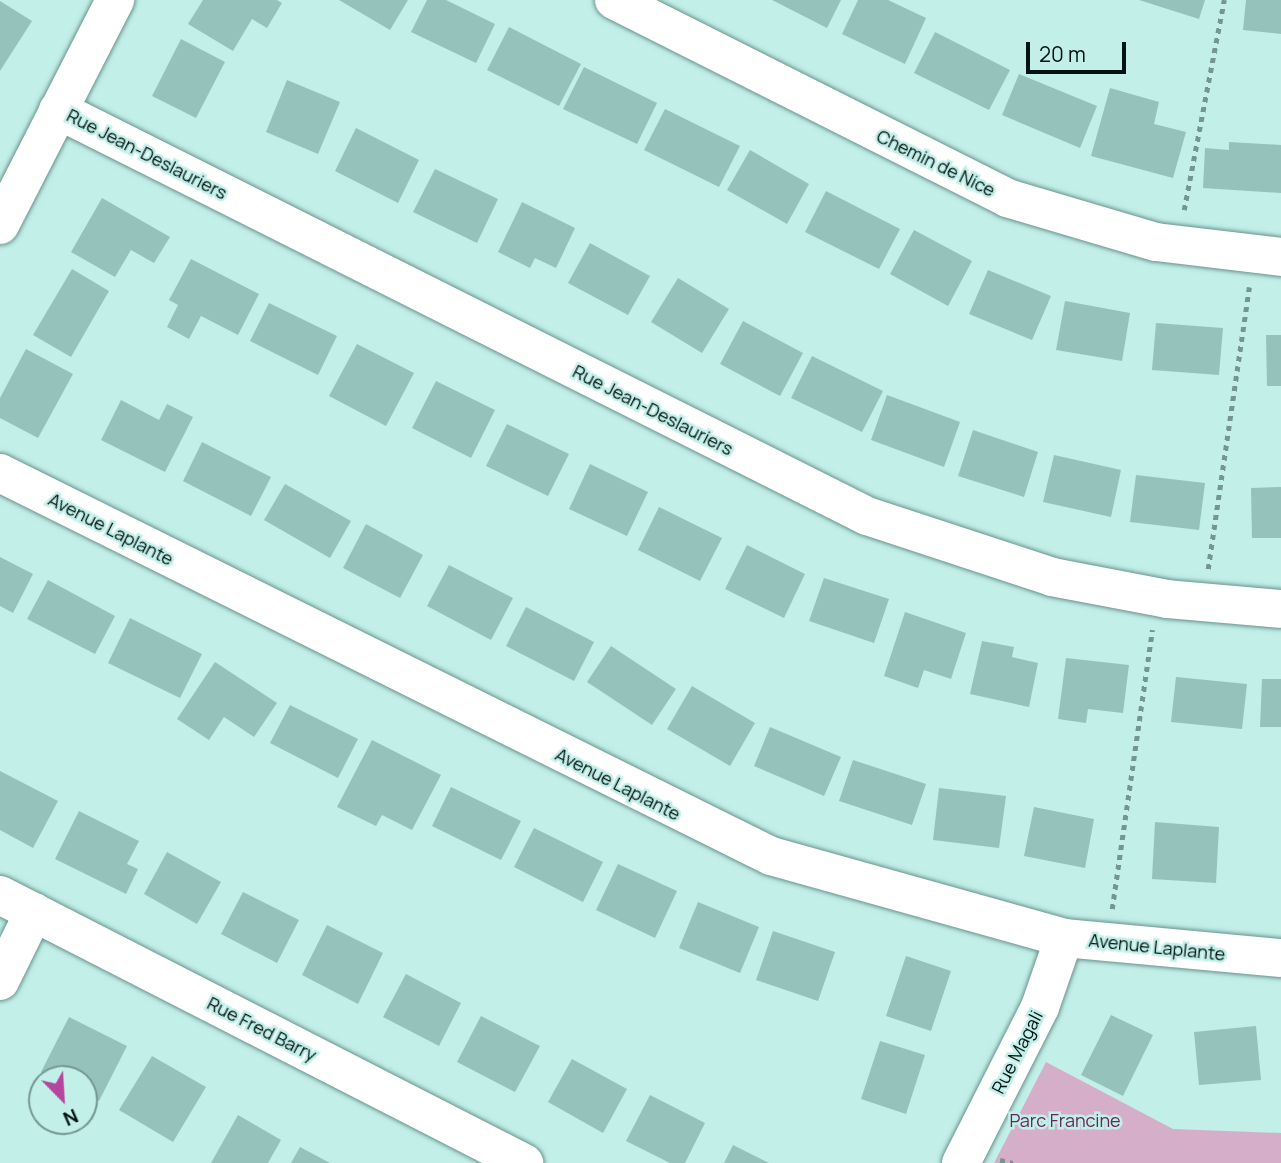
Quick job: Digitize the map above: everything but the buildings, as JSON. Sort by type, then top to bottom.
[{"type":"street","points":[[0,225],[115,0]]},
{"type":"street","name":"Chemin de Nice","points":[[614,0],[1007,198],[1156,242],[1281,257]]},
{"type":"street","name":"Rue Jean-Deslauriers","points":[[58,110],[866,516],[964,552],[1078,583],[1281,609]]},
{"type":"street","name":"Avenue Laplante","points":[[0,473],[739,843],[877,890],[1064,938],[1281,958]]},
{"type":"street","name":"Rue Fred Barry","points":[[0,895],[524,1163]]},
{"type":"street","points":[[0,981],[34,912]]},
{"type":"street","name":"Rue Magali","points":[[961,1163],[1040,1007],[1064,938]]},
{"type":"path","points":[[1182,221],[1224,0]]},
{"type":"path","points":[[1207,577],[1249,282]]},
{"type":"path","points":[[1111,917],[1153,622]]},
{"type":"green space","name":"Parc Francine","points":[[1046,1062],[1173,1129],[1281,1133],[1281,1163],[994,1163]]}]
